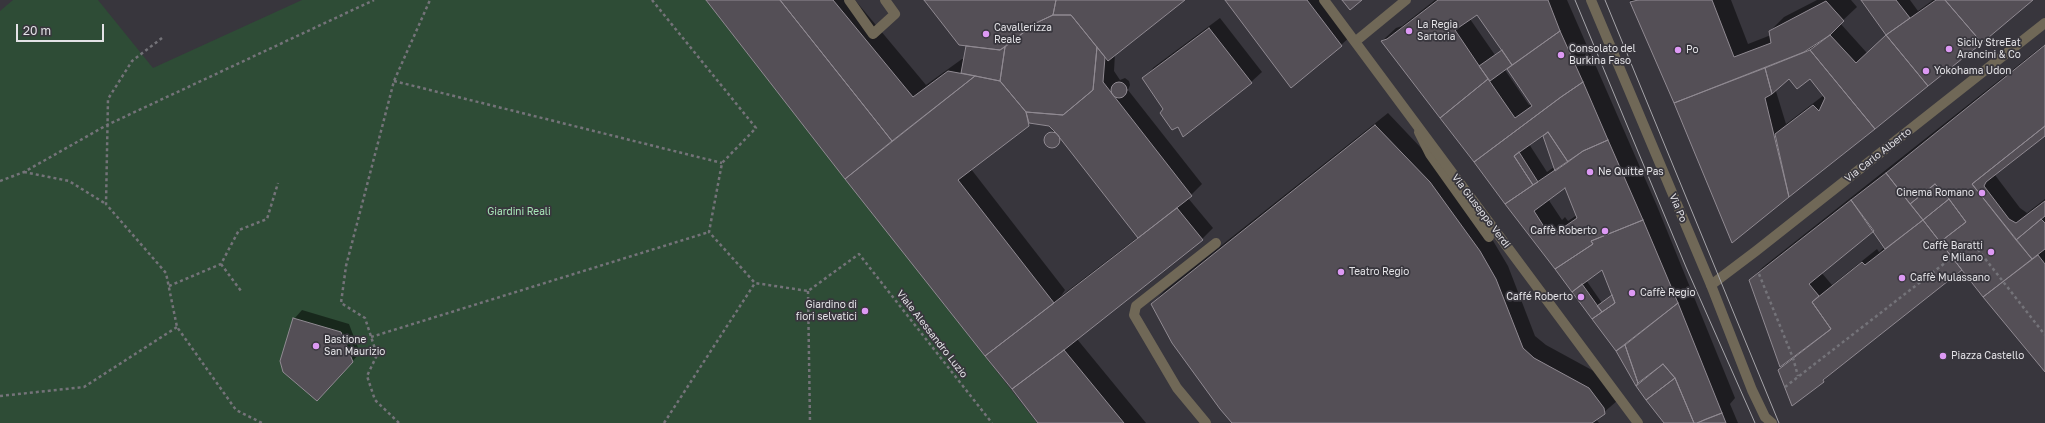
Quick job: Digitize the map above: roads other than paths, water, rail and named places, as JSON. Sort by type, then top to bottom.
[{"type":"street","points":[[849,0],[874,34],[895,14],[885,0]]},
{"type":"street","name":"Via Giuseppe Verdi","points":[[1324,0],[1356,41],[1362,52],[1638,423]]},
{"type":"street","points":[[1356,41],[1406,0]]},
{"type":"street","name":"Via Po","points":[[1591,0],[1767,421]]},
{"type":"street","name":"Via Carlo Alberto","points":[[1711,285],[2045,23]]},
{"type":"street","points":[[1414,121],[1430,154],[1489,237]]},
{"type":"street","points":[[1206,423],[1177,388],[1134,315],[1136,306],[1216,242]]},
{"type":"tram line","points":[[1575,0],[1686,267],[1755,423]]},
{"type":"tram line","points":[[1605,0],[1779,423]]},
{"type":"place","name":"La Regia Sartoria","points":[[1409,31]]},
{"type":"place","name":"Cavallerizza Reale","points":[[986,34]]},
{"type":"place","name":"Sicily StreEat Arancini & Co","points":[[1949,49]]},
{"type":"place","name":"Po","points":[[1678,50]]},
{"type":"place","name":"Consolato del Burkina Faso","points":[[1561,55]]},
{"type":"place","name":"Yokohama Udon","points":[[1926,71]]},
{"type":"place","name":"Ne Quitte Pas","points":[[1590,172]]},
{"type":"place","name":"Cinema Romano","points":[[1982,193]]},
{"type":"place","name":"Caffè Roberto","points":[[1605,231]]},
{"type":"place","name":"Caffè Baratti e Milano","points":[[1991,252]]},
{"type":"place","name":"Teatro Regio","points":[[1341,272]]},
{"type":"place","name":"Caffè Mulassano","points":[[1902,278]]},
{"type":"place","name":"Caffè Regio","points":[[1632,293]]},
{"type":"place","name":"Caffé Roberto","points":[[1581,297]]},
{"type":"place","name":"Giardino di fiori selvatici","points":[[865,311]]},
{"type":"place","name":"Bastione San Maurizio","points":[[316,346]]},
{"type":"place","name":"Piazza Castello","points":[[1943,356]]},
{"type":"park label","name":"Giardini Reali","points":[[519,212]]}]
